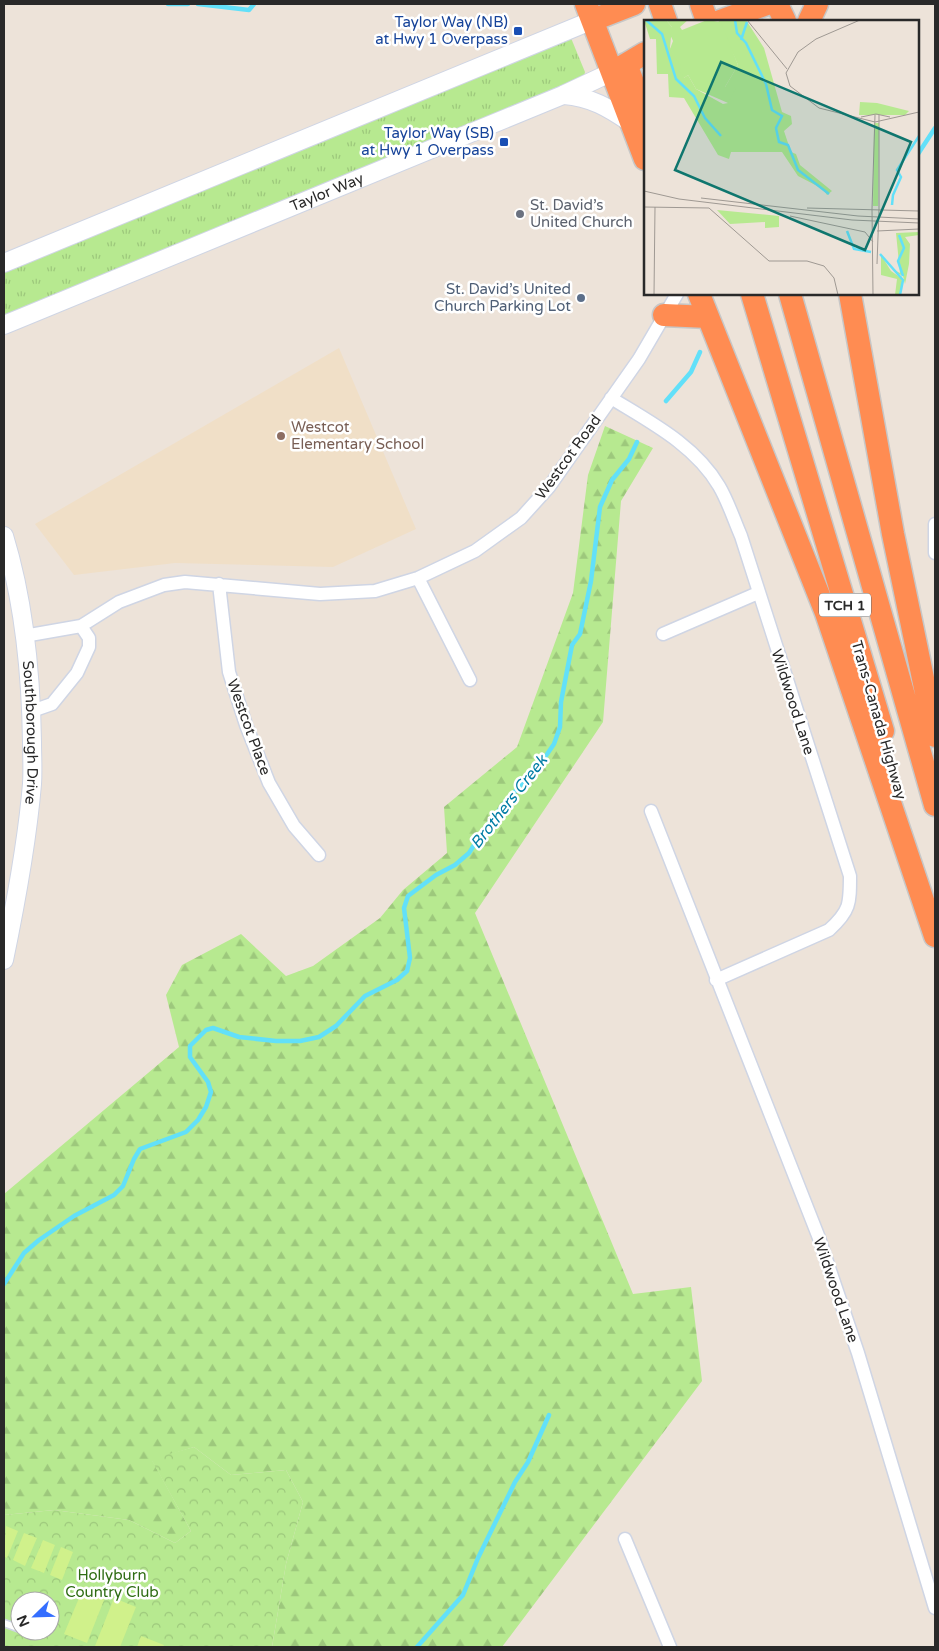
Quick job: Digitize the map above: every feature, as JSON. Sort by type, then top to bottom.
[{"type":"highway","points":[[634,4],[590,12],[628,63],[644,153]]},
{"type":"highway","points":[[660,4],[666,20]]},
{"type":"highway","points":[[701,4],[707,20]]},
{"type":"highway","points":[[734,13],[767,4]]},
{"type":"highway","points":[[777,4],[785,20]]},
{"type":"highway","points":[[810,20],[817,4]]},
{"type":"highway","points":[[699,295],[826,613],[935,936]]},
{"type":"highway","name":"Trans-Canada Highway","points":[[752,295],[891,757],[935,916]]},
{"type":"highway","name":"Trans-Canada Highway","points":[[790,295],[935,804]]},
{"type":"highway","points":[[850,295],[893,534],[935,736]]},
{"type":"highway","points":[[664,315],[708,317]]},
{"type":"street","points":[[4,262],[590,12]]},
{"type":"street","name":"Taylor Way","points":[[4,325],[563,95],[628,63]]},
{"type":"street","points":[[563,95],[580,96],[596,101],[638,119]]},
{"type":"street","name":"Westcot Road","points":[[24,636],[81,626],[120,602],[164,585],[185,582],[218,584],[269,591],[320,594],[375,591],[418,578],[475,551],[521,518],[549,487],[639,359],[676,295]]},
{"type":"street","name":"Wildwood Lane","points":[[612,398],[666,432],[697,457],[719,486],[741,536],[758,594],[850,876],[850,900],[844,917],[830,930],[716,980]]},
{"type":"street","points":[[935,524],[935,553]]},
{"type":"street","name":"Southborough Drive","points":[[4,536],[24,636],[32,711],[32,782],[19,886],[4,960]]},
{"type":"street","points":[[418,578],[470,680]]},
{"type":"street","name":"Westcot Place","points":[[218,584],[229,672],[246,725],[269,783],[294,826],[319,854]]},
{"type":"street","points":[[663,634],[758,594]]},
{"type":"street","points":[[32,711],[52,704],[77,673],[89,647],[89,638],[81,626]]},
{"type":"street","name":"Wildwood Lane","points":[[651,811],[819,1238],[858,1353],[935,1608]]},
{"type":"street","points":[[625,1539],[670,1647]]},
{"type":"shaded area","name":"Westcot Elementary School","points":[[339,348],[416,529],[333,567],[175,563],[74,575],[35,524]]},
{"type":"green space","points":[[569,37],[585,72],[584,76],[4,318],[4,273]]},
{"type":"green space","points":[[605,426],[653,448],[621,501],[603,722],[475,913],[633,1294],[691,1287],[702,1381],[502,1647],[272,1647],[286,1564],[303,1502],[286,1470],[231,1475],[194,1447],[152,1460],[191,1531],[175,1543],[129,1520],[54,1510],[4,1515],[4,1194],[179,1047],[166,995],[182,965],[241,934],[286,976],[313,966],[380,918],[403,890],[447,853],[444,807],[517,747],[573,593],[588,475]]},
{"type":"green space","name":"Hollyburn Country Club","points":[[194,1447],[231,1475],[286,1470],[303,1502],[286,1564],[272,1647],[4,1647],[4,1515],[54,1510],[129,1520],[175,1543],[191,1531],[151,1459]]},
{"type":"green space","points":[[6,1526],[18,1531],[7,1558],[4,1557]]},
{"type":"green space","points":[[24,1533],[37,1538],[25,1566],[13,1560]]},
{"type":"green space","points":[[43,1540],[55,1545],[44,1573],[31,1568]]},
{"type":"green space","points":[[61,1547],[73,1552],[62,1580],[50,1575]]},
{"type":"green space","points":[[84,1586],[106,1595],[87,1643],[64,1634]]},
{"type":"green space","points":[[114,1598],[136,1607],[120,1647],[97,1647],[95,1646]]},
{"type":"green space","points":[[141,1636],[164,1645],[163,1647],[137,1647]]},
{"type":"waterway","points":[[168,4],[188,4]]},
{"type":"waterway","points":[[198,4],[249,10],[254,4]]},
{"type":"waterway","name":"Brothers Creek","points":[[919,152],[935,128]]},
{"type":"waterway","name":"Brothers Creek","points":[[666,401],[691,372],[700,352]]},
{"type":"waterway","name":"Brothers Creek","points":[[4,1284],[24,1253],[39,1240],[74,1216],[114,1195],[123,1186],[140,1149],[186,1132],[198,1120],[206,1107],[211,1092],[208,1082],[190,1057],[190,1046],[206,1030],[213,1028],[239,1037],[276,1041],[300,1041],[319,1037],[336,1026],[365,996],[397,980],[407,971],[410,958],[404,908],[408,896],[436,875],[455,865],[469,853],[483,831],[508,799],[541,763],[554,744],[560,727],[561,702],[572,645],[580,634],[591,581],[600,507],[612,480],[629,459],[637,442]]},
{"type":"waterway","points":[[417,1647],[463,1595],[478,1558],[515,1482],[528,1462],[549,1415]]},
{"type":"place","name":"Taylor Way (NB) at Hwy 1 Overpass","points":[[518,31]]},
{"type":"place","name":"Taylor Way (SB) at Hwy 1 Overpass","points":[[504,142]]},
{"type":"place","name":"St. David’s United Church","points":[[520,214]]},
{"type":"place","name":"St. David’s United Church Parking Lot","points":[[581,298]]},
{"type":"place","name":"Westcot Elementary School","points":[[281,436]]}]
